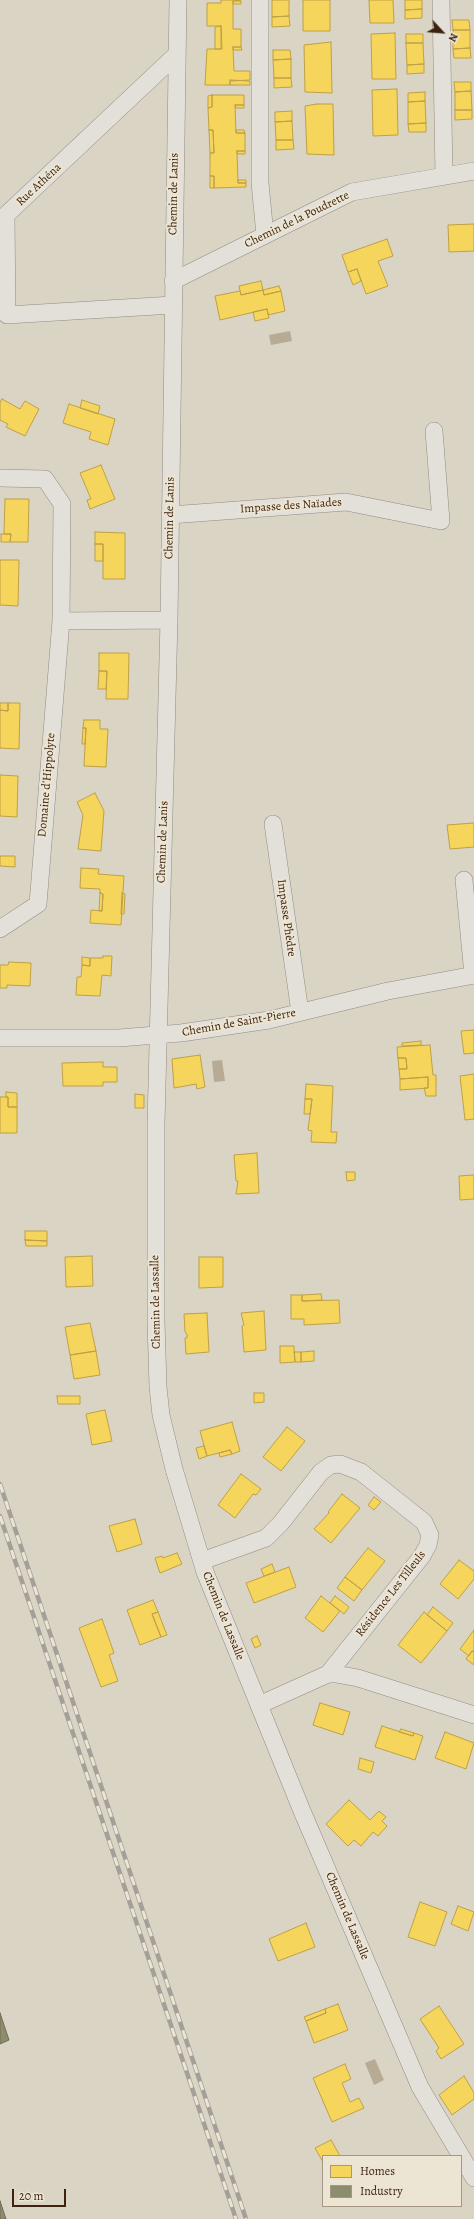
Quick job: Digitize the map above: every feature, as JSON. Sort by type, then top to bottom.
[{"type":"street","name":"Chemin de Lanis","points":[[157,1036],[169,620],[178,0]]},
{"type":"street","points":[[260,0],[260,183],[265,235]]},
{"type":"street","points":[[441,0],[444,176]]},
{"type":"street","name":"Rue Athéna","points":[[173,305],[7,315],[6,215],[177,54]]},
{"type":"street","name":"Chemin de la Poudrette","points":[[173,281],[352,192],[474,171]]},
{"type":"street","name":"Impasse des Naïades","points":[[170,515],[346,502],[441,521],[434,432]]},
{"type":"street","name":"Domaine d'Hippolyte","points":[[0,478],[44,479],[62,504],[61,620],[38,904],[0,929]]},
{"type":"street","points":[[61,620],[169,620]]},
{"type":"street","name":"Impasse Phèdre","points":[[273,824],[300,1012]]},
{"type":"street","points":[[464,880],[473,975]]},
{"type":"street","name":"Chemin de Saint-Pierre","points":[[0,1038],[119,1038],[157,1036],[251,1023],[388,991],[473,975]]},
{"type":"street","name":"Chemin de Lassalle","points":[[157,1036],[156,1250],[158,1387],[166,1442],[202,1561],[259,1705],[420,2087],[460,2155]]},
{"type":"street","name":"Résidence Les Tilleuls","points":[[202,1561],[266,1538],[281,1523],[321,1472],[331,1465],[340,1464],[361,1472],[424,1522],[430,1535],[428,1545],[422,1556],[328,1674],[259,1705]]},
{"type":"street","name":"Résidence Les Tilleuls","points":[[328,1674],[346,1675],[474,1715]]},
{"type":"street","name":"Chemin de Lassalle","points":[[462,2158],[474,2178]]},
{"type":"shaded area","points":[[290,331],[292,341],[271,345],[269,335]]},
{"type":"shaded area","points":[[222,1060],[225,1081],[214,1082],[212,1061]]},
{"type":"shaded area","points":[[375,2059],[384,2080],[374,2085],[365,2063]]},
{"type":"building: Homes","points":[[221,0],[241,0],[233,1],[233,29],[241,29],[241,47],[233,47],[234,71],[250,71],[250,80],[230,81],[230,85],[205,85],[207,49],[221,49],[221,26],[207,26],[207,3],[221,3]]},
{"type":"building: Homes","points":[[272,0],[289,0],[289,16],[272,17]]},
{"type":"building: Homes","points":[[303,0],[330,0],[330,31],[303,31]]},
{"type":"building: Homes","points":[[369,0],[393,0],[394,23],[370,23]]},
{"type":"building: Homes","points":[[405,0],[422,0],[422,9],[405,10]]},
{"type":"building: Homes","points":[[233,1],[241,1],[241,4],[233,4]]},
{"type":"building: Homes","points":[[422,9],[422,18],[405,19],[405,10]]},
{"type":"building: Homes","points":[[289,16],[290,26],[272,27],[272,17]]},
{"type":"building: Homes","points":[[452,20],[469,20],[470,30],[453,30]]},
{"type":"building: Homes","points":[[221,26],[222,49],[215,49],[215,27]]},
{"type":"building: Homes","points":[[453,30],[470,30],[470,48],[453,49]]},
{"type":"building: Homes","points":[[395,33],[396,79],[372,79],[371,34]]},
{"type":"building: Homes","points":[[406,34],[423,34],[423,43],[406,43]]},
{"type":"building: Homes","points":[[331,42],[332,93],[305,92],[304,45]]},
{"type":"building: Homes","points":[[406,43],[423,43],[424,64],[407,65]]},
{"type":"building: Homes","points":[[233,47],[241,47],[242,50],[233,50]]},
{"type":"building: Homes","points":[[470,48],[471,58],[454,58],[453,49]]},
{"type":"building: Homes","points":[[273,50],[290,50],[291,59],[273,60]]},
{"type":"building: Homes","points":[[291,59],[291,78],[274,78],[273,60]]},
{"type":"building: Homes","points":[[424,64],[424,73],[407,74],[407,65]]},
{"type":"building: Homes","points":[[274,78],[291,78],[292,87],[274,88]]},
{"type":"building: Homes","points":[[230,80],[250,81],[250,85],[230,85]]},
{"type":"building: Homes","points":[[454,82],[471,82],[471,91],[455,92]]},
{"type":"building: Homes","points":[[397,89],[398,135],[373,136],[372,90]]},
{"type":"building: Homes","points":[[471,91],[472,110],[455,110],[455,92]]},
{"type":"building: Homes","points":[[425,92],[425,101],[408,102],[408,93]]},
{"type":"building: Homes","points":[[212,95],[212,107],[208,108],[208,96]]},
{"type":"building: Homes","points":[[212,95],[244,95],[244,105],[235,105],[236,133],[245,133],[245,151],[237,151],[238,183],[246,183],[246,187],[214,188],[214,176],[210,176],[210,153],[214,153],[213,130],[209,130],[208,108],[212,107]]},
{"type":"building: Homes","points":[[425,101],[426,123],[408,124],[408,102]]},
{"type":"building: Homes","points":[[333,104],[334,155],[307,154],[305,106]]},
{"type":"building: Homes","points":[[235,105],[244,105],[244,108],[236,108]]},
{"type":"building: Homes","points":[[455,110],[472,110],[472,119],[455,120]]},
{"type":"building: Homes","points":[[292,111],[292,121],[275,122],[275,112]]},
{"type":"building: Homes","points":[[292,121],[293,140],[276,140],[275,122]]},
{"type":"building: Homes","points":[[426,123],[426,132],[409,132],[408,124]]},
{"type":"building: Homes","points":[[209,130],[213,130],[214,153],[210,153]]},
{"type":"building: Homes","points":[[236,130],[244,130],[245,133],[236,133]]},
{"type":"building: Homes","points":[[276,140],[293,140],[294,149],[276,150]]},
{"type":"building: Homes","points":[[237,151],[245,151],[245,154],[237,154]]},
{"type":"building: Homes","points":[[210,176],[214,176],[214,188],[210,188]]},
{"type":"building: Homes","points":[[238,180],[246,180],[246,183],[238,183]]},
{"type":"building: Homes","points":[[474,224],[474,251],[449,252],[448,225]]},
{"type":"building: Homes","points":[[387,239],[393,256],[378,261],[388,286],[366,294],[357,269],[348,272],[342,255]]},
{"type":"building: Homes","points":[[357,269],[361,281],[353,285],[348,272]]},
{"type":"building: Homes","points":[[261,281],[263,290],[241,295],[239,286]]},
{"type":"building: Homes","points":[[279,286],[281,291],[264,295],[263,290]]},
{"type":"building: Homes","points":[[263,290],[264,295],[281,291],[285,311],[268,315],[267,309],[220,320],[215,296],[240,291],[241,295]]},
{"type":"building: Homes","points":[[267,309],[269,318],[255,321],[253,312]]},
{"type":"building: Homes","points":[[2,399],[20,409],[25,401],[39,409],[25,436],[6,427],[8,424],[0,420],[0,403]]},
{"type":"building: Homes","points":[[82,400],[100,406],[98,414],[80,408]]},
{"type":"building: Homes","points":[[69,404],[115,419],[108,445],[89,439],[91,432],[63,423]]},
{"type":"building: Homes","points":[[101,465],[115,499],[90,509],[87,500],[91,499],[80,473]]},
{"type":"building: Homes","points":[[5,499],[29,499],[28,542],[10,542],[11,534],[4,534]]},
{"type":"building: Homes","points":[[95,532],[125,533],[125,579],[103,579],[103,544],[95,544]]},
{"type":"building: Homes","points":[[1,534],[11,534],[10,542],[1,542]]},
{"type":"building: Homes","points":[[95,544],[103,544],[103,561],[95,561]]},
{"type":"building: Homes","points":[[0,560],[19,560],[18,606],[0,605]]},
{"type":"building: Homes","points":[[99,653],[129,653],[128,699],[106,699],[107,671],[99,671]]},
{"type":"building: Homes","points":[[99,671],[107,671],[106,689],[98,689]]},
{"type":"building: Homes","points":[[0,703],[8,703],[8,711],[0,710]]},
{"type":"building: Homes","points":[[8,703],[20,703],[19,749],[0,748],[0,710],[8,711]]},
{"type":"building: Homes","points":[[84,720],[100,720],[100,729],[108,729],[106,767],[84,766],[86,728],[83,728]]},
{"type":"building: Homes","points":[[83,728],[86,728],[85,744],[82,744]]},
{"type":"building: Homes","points":[[0,775],[18,776],[17,817],[0,816]]},
{"type":"building: Homes","points":[[95,793],[104,811],[101,851],[78,849],[83,815],[77,802]]},
{"type":"building: Homes","points":[[474,823],[474,847],[450,849],[447,825]]},
{"type":"building: Homes","points":[[0,856],[15,856],[15,867],[0,866]]},
{"type":"building: Homes","points":[[81,868],[99,869],[98,874],[124,876],[121,925],[90,923],[91,910],[102,911],[103,894],[100,893],[100,889],[80,888]]},
{"type":"building: Homes","points":[[100,893],[103,894],[102,911],[99,911]]},
{"type":"building: Homes","points":[[122,893],[125,894],[124,914],[121,914]]},
{"type":"building: Homes","points":[[103,956],[112,956],[111,976],[102,975],[100,996],[76,995],[77,977],[81,977],[82,965],[90,966],[90,958],[103,958]]},
{"type":"building: Homes","points":[[82,957],[90,958],[90,966],[82,965]]},
{"type":"building: Homes","points":[[9,962],[31,963],[30,986],[7,985],[7,988],[0,988],[0,965],[8,965]]},
{"type":"building: Homes","points":[[474,1030],[474,1053],[464,1054],[461,1031]]},
{"type":"building: Homes","points":[[421,1041],[421,1045],[402,1046],[402,1043]]},
{"type":"building: Homes","points":[[430,1045],[433,1075],[436,1075],[436,1096],[426,1096],[424,1088],[428,1088],[428,1077],[400,1079],[399,1069],[407,1069],[406,1058],[398,1058],[397,1047]]},
{"type":"building: Homes","points":[[200,1055],[205,1087],[197,1089],[196,1084],[174,1088],[172,1059]]},
{"type":"building: Homes","points":[[398,1058],[406,1058],[407,1069],[399,1069]]},
{"type":"building: Homes","points":[[103,1062],[103,1067],[117,1067],[117,1082],[103,1082],[103,1086],[63,1086],[62,1063]]},
{"type":"building: Homes","points":[[474,1074],[474,1119],[465,1120],[460,1076]]},
{"type":"building: Homes","points":[[428,1077],[428,1088],[400,1090],[400,1079]]},
{"type":"building: Homes","points":[[306,1084],[333,1086],[331,1132],[337,1132],[336,1143],[311,1142],[312,1131],[308,1130],[312,1099],[305,1099]]},
{"type":"building: Homes","points":[[6,1092],[17,1093],[17,1107],[8,1107],[8,1097],[6,1097]]},
{"type":"building: Homes","points":[[135,1094],[144,1095],[144,1108],[135,1108]]},
{"type":"building: Homes","points":[[0,1097],[8,1097],[8,1107],[17,1107],[17,1133],[0,1133]]},
{"type":"building: Homes","points":[[305,1099],[312,1099],[310,1114],[304,1114]]},
{"type":"building: Homes","points":[[257,1153],[259,1193],[236,1194],[238,1181],[236,1181],[234,1155]]},
{"type":"building: Homes","points":[[346,1172],[355,1172],[355,1180],[347,1181]]},
{"type":"building: Homes","points":[[474,1175],[474,1199],[460,1200],[459,1176]]},
{"type":"building: Homes","points":[[25,1231],[47,1231],[47,1241],[25,1240]]},
{"type":"building: Homes","points":[[25,1240],[47,1241],[47,1246],[26,1246]]},
{"type":"building: Homes","points":[[92,1256],[93,1286],[66,1287],[65,1257]]},
{"type":"building: Homes","points":[[199,1257],[223,1257],[223,1287],[199,1288]]},
{"type":"building: Homes","points":[[321,1294],[322,1300],[302,1301],[302,1295]]},
{"type":"building: Homes","points":[[291,1295],[302,1295],[302,1301],[339,1300],[340,1323],[304,1325],[304,1319],[291,1319]]},
{"type":"building: Homes","points":[[264,1311],[266,1350],[244,1352],[242,1326],[244,1325],[241,1313]]},
{"type":"building: Homes","points":[[207,1313],[209,1352],[186,1354],[185,1338],[187,1338],[187,1334],[185,1332],[184,1314]]},
{"type":"building: Homes","points":[[90,1323],[96,1351],[70,1355],[65,1327]]},
{"type":"building: Homes","points":[[280,1346],[294,1346],[295,1362],[280,1363]]},
{"type":"building: Homes","points":[[96,1351],[100,1375],[74,1379],[70,1355]]},
{"type":"building: Homes","points":[[314,1351],[314,1361],[301,1362],[301,1352]]},
{"type":"building: Homes","points":[[294,1352],[301,1352],[301,1362],[295,1362]]},
{"type":"building: Homes","points":[[254,1393],[264,1393],[264,1402],[254,1403]]},
{"type":"building: Homes","points":[[57,1396],[80,1396],[80,1404],[58,1404]]},
{"type":"building: Homes","points":[[105,1410],[112,1441],[92,1445],[86,1414]]},
{"type":"building: Homes","points":[[232,1422],[240,1451],[232,1454],[230,1450],[207,1456],[200,1431]]},
{"type":"building: Homes","points":[[287,1427],[305,1441],[281,1471],[263,1457]]},
{"type":"building: Homes","points":[[204,1446],[207,1456],[199,1459],[196,1448]]},
{"type":"building: Homes","points":[[230,1450],[232,1454],[220,1457],[219,1453]]},
{"type":"building: Homes","points":[[241,1474],[261,1489],[256,1495],[253,1494],[235,1518],[218,1505]]},
{"type":"building: Homes","points":[[342,1494],[360,1508],[331,1543],[314,1529],[329,1513],[328,1512]]},
{"type":"building: Homes","points":[[374,1497],[381,1502],[374,1510],[368,1505]]},
{"type":"building: Homes","points":[[135,1519],[142,1544],[117,1552],[109,1526]]},
{"type":"building: Homes","points":[[368,1548],[385,1561],[362,1590],[345,1577]]},
{"type":"building: Homes","points":[[177,1553],[182,1564],[160,1573],[155,1558],[162,1556],[163,1558]]},
{"type":"building: Homes","points":[[459,1560],[474,1571],[474,1579],[458,1599],[440,1584]]},
{"type":"building: Homes","points":[[272,1564],[275,1572],[264,1576],[261,1569]]},
{"type":"building: Homes","points":[[289,1567],[296,1587],[254,1603],[246,1583]]},
{"type":"building: Homes","points":[[345,1577],[362,1590],[354,1601],[337,1588]]},
{"type":"building: Homes","points":[[321,1596],[340,1611],[323,1632],[305,1618]]},
{"type":"building: Homes","points":[[335,1596],[349,1607],[344,1614],[330,1603]]},
{"type":"building: Homes","points":[[153,1600],[158,1612],[152,1614],[161,1637],[140,1645],[127,1610]]},
{"type":"building: Homes","points":[[433,1607],[453,1623],[447,1631],[427,1615]]},
{"type":"building: Homes","points":[[158,1612],[167,1635],[161,1637],[152,1614]]},
{"type":"building: Homes","points":[[424,1612],[447,1631],[421,1663],[398,1645]]},
{"type":"building: Homes","points":[[102,1619],[114,1653],[109,1655],[118,1681],[101,1687],[79,1628]]},
{"type":"building: Homes","points":[[474,1630],[474,1652],[472,1651],[469,1656],[460,1649]]},
{"type":"building: Homes","points":[[257,1636],[261,1645],[255,1648],[251,1639]]},
{"type":"building: Homes","points":[[472,1651],[474,1652],[474,1665],[466,1659]]},
{"type":"building: Homes","points":[[320,1703],[350,1712],[343,1735],[313,1725]]},
{"type":"building: Homes","points":[[382,1726],[413,1736],[414,1733],[423,1736],[415,1760],[375,1747]]},
{"type":"building: Homes","points":[[401,1729],[414,1733],[413,1736],[399,1732]]},
{"type":"building: Homes","points":[[445,1732],[474,1743],[466,1769],[435,1758]]},
{"type":"building: Homes","points":[[360,1758],[374,1762],[371,1773],[358,1769]]},
{"type":"building: Homes","points":[[349,1800],[370,1820],[379,1811],[386,1817],[382,1821],[387,1826],[378,1836],[373,1832],[361,1846],[354,1840],[348,1846],[326,1824]]},
{"type":"building: Homes","points":[[420,1902],[447,1912],[435,1946],[408,1937]]},
{"type":"building: Homes","points":[[458,1906],[474,1912],[468,1931],[451,1924]]},
{"type":"building: Homes","points":[[306,1923],[315,1947],[278,1961],[269,1939]]},
{"type":"building: Homes","points":[[338,2004],[348,2030],[314,2043],[306,2021],[326,2013],[325,2009]]},
{"type":"building: Homes","points":[[439,2006],[464,2044],[441,2059],[436,2051],[439,2048],[420,2019]]},
{"type":"building: Homes","points":[[325,2009],[326,2013],[306,2021],[304,2017]]},
{"type":"building: Homes","points":[[345,2064],[351,2079],[342,2083],[350,2102],[359,2098],[364,2108],[332,2122],[313,2078]]},
{"type":"building: Homes","points":[[464,2076],[474,2093],[474,2099],[452,2115],[439,2095]]},
{"type":"building: Homes","points":[[331,2140],[339,2155],[322,2155],[322,2160],[315,2148]]},
{"type":"building: Industry","points":[[0,2013],[9,2040],[0,2044]]},
{"type":"building: Industry","points":[[0,2201],[6,2219],[0,2219]]},
{"type":"railway","points":[[0,1484],[246,2219]]},
{"type":"railway","points":[[0,1516],[236,2219]]}]
